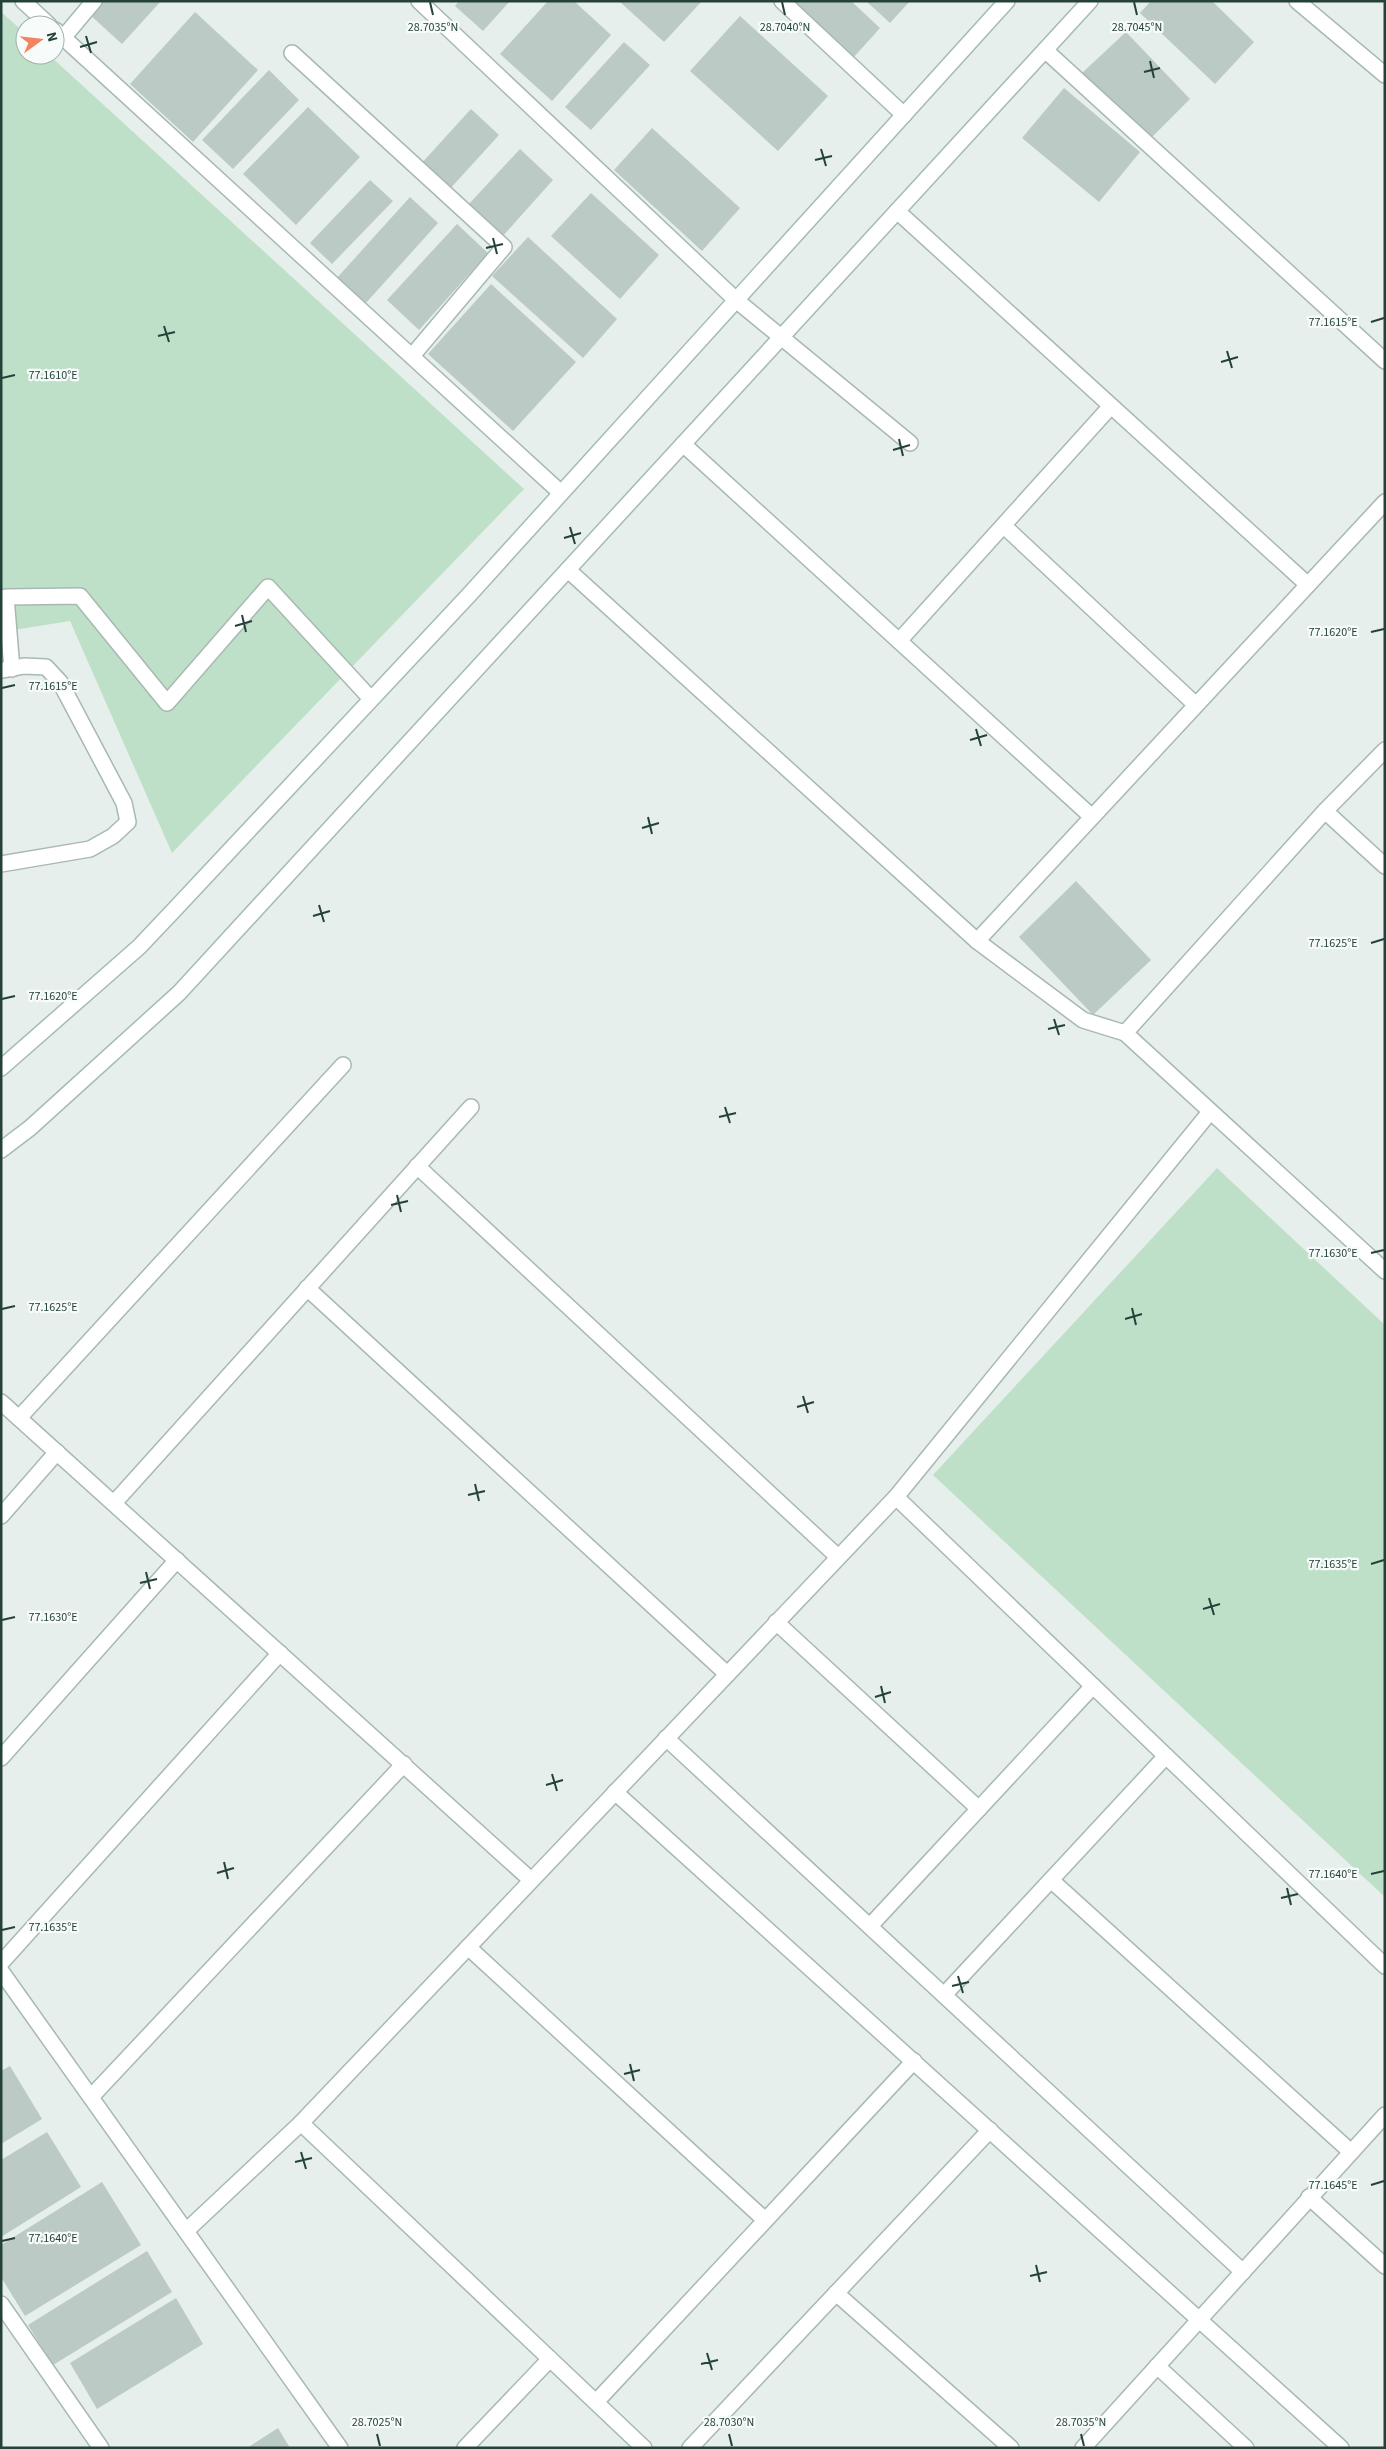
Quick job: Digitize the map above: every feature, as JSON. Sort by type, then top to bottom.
[{"type":"street","points":[[23,1],[38,15]]},
{"type":"street","points":[[65,28],[94,1]]},
{"type":"street","points":[[419,1],[736,300],[910,443]]},
{"type":"street","points":[[782,1],[904,115]]},
{"type":"street","points":[[1,1068],[139,947],[371,700],[561,493],[1007,1]]},
{"type":"street","points":[[1,1150],[30,1128],[179,993],[1090,1]]},
{"type":"street","points":[[1297,1],[1385,75]]},
{"type":"street","points":[[65,39],[561,493]]},
{"type":"street","points":[[1045,50],[1385,361]]},
{"type":"street","points":[[292,53],[504,247],[412,356]]},
{"type":"street","points":[[898,211],[1308,585]]},
{"type":"street","points":[[899,641],[1111,406]]},
{"type":"street","points":[[683,444],[1092,817]]},
{"type":"street","points":[[977,941],[1385,502]]},
{"type":"street","points":[[1004,526],[1196,705]]},
{"type":"street","points":[[568,570],[977,941],[1083,1020],[1126,1033],[1385,1271]]},
{"type":"street","points":[[1,864],[90,849],[113,836],[128,822],[124,803],[60,682],[46,667],[6,669],[6,597],[80,596],[167,703],[268,587],[371,700]]},
{"type":"street","points":[[1126,1033],[1325,812],[1385,750]]},
{"type":"street","points":[[1325,812],[1385,866]]},
{"type":"street","points":[[19,1418],[343,1065]]},
{"type":"street","points":[[114,1503],[471,1107]]},
{"type":"street","points":[[186,2232],[301,2123],[896,1497],[1210,1112]]},
{"type":"street","points":[[417,1166],[838,1557]]},
{"type":"street","points":[[307,1288],[727,1674]]},
{"type":"street","points":[[1,1402],[531,1880]]},
{"type":"street","points":[[1,1516],[58,1452]]},
{"type":"street","points":[[896,1497],[1385,1966]]},
{"type":"street","points":[[1,1758],[177,1560]]},
{"type":"street","points":[[776,1622],[979,1809]]},
{"type":"street","points":[[1,1963],[280,1654]]},
{"type":"street","points":[[870,1926],[1093,1686]]},
{"type":"street","points":[[666,1738],[1243,2272]]},
{"type":"street","points":[[944,1995],[1166,1756]]},
{"type":"street","points":[[91,2097],[404,1764]]},
{"type":"street","points":[[615,1792],[1341,2448]]},
{"type":"street","points":[[1051,1880],[1351,2152]]},
{"type":"street","points":[[468,1947],[765,2220]]},
{"type":"street","points":[[1,1971],[340,2448]]},
{"type":"street","points":[[596,2402],[914,2061]]},
{"type":"street","points":[[1083,2448],[1385,2115]]},
{"type":"street","points":[[301,2123],[644,2448]]},
{"type":"street","points":[[690,2448],[990,2130]]},
{"type":"street","points":[[1309,2198],[1385,2266]]},
{"type":"street","points":[[836,2292],[1011,2448]]},
{"type":"street","points":[[1,2304],[101,2448]]},
{"type":"street","points":[[465,2448],[550,2359]]},
{"type":"street","points":[[1157,2366],[1246,2448]]},
{"type":"green space","points":[[1,12],[15,24],[15,65],[60,65],[524,489],[172,853],[70,621],[1,632]]},
{"type":"green space","points":[[1217,1168],[1385,1325],[1385,1897],[933,1475]]},
{"type":"building","points":[[100,1],[161,1],[122,44],[89,14]]},
{"type":"building","points":[[459,1],[510,1],[483,31],[455,6]]},
{"type":"building","points":[[548,1],[574,1],[611,35],[552,101],[500,54]]},
{"type":"building","points":[[619,1],[702,1],[664,42]]},
{"type":"building","points":[[791,1],[851,1],[880,28],[853,58]]},
{"type":"building","points":[[866,1],[910,1],[890,23]]},
{"type":"building","points":[[1151,1],[1212,1],[1254,42],[1215,84],[1140,13]]},
{"type":"building","points":[[195,12],[258,70],[193,142],[130,84]]},
{"type":"building","points":[[740,16],[828,96],[778,151],[690,71]]},
{"type":"building","points":[[1126,32],[1190,99],[1147,142],[1082,73]]},
{"type":"building","points":[[624,42],[650,65],[591,130],[565,107]]},
{"type":"building","points":[[269,70],[299,100],[233,169],[202,140]]},
{"type":"building","points":[[1064,88],[1140,152],[1099,202],[1022,138]]},
{"type":"building","points":[[308,107],[360,157],[296,225],[243,174]]},
{"type":"building","points":[[471,109],[499,135],[448,191],[420,165]]},
{"type":"building","points":[[652,128],[740,208],[702,251],[614,170]]},
{"type":"building","points":[[520,149],[553,180],[502,237],[468,205]]},
{"type":"building","points":[[370,180],[393,201],[332,264],[310,243]]},
{"type":"building","points":[[591,193],[659,255],[620,299],[551,236]]},
{"type":"building","points":[[410,197],[438,223],[365,304],[336,279]]},
{"type":"building","points":[[457,224],[488,253],[419,330],[387,300]]},
{"type":"building","points":[[528,237],[617,319],[583,358],[492,276]]},
{"type":"building","points":[[491,284],[576,362],[513,431],[428,354]]},
{"type":"building","points":[[1076,881],[1151,960],[1093,1015],[1019,937]]},
{"type":"building","points":[[10,2066],[42,2119],[1,2144],[1,2071]]},
{"type":"building","points":[[47,2132],[81,2187],[1,2237],[1,2160]]},
{"type":"building","points":[[102,2182],[141,2245],[25,2316],[1,2277],[1,2245]]},
{"type":"building","points":[[147,2251],[172,2292],[53,2365],[28,2325]]},
{"type":"building","points":[[176,2298],[203,2344],[97,2409],[70,2363]]},
{"type":"building","points":[[278,2428],[290,2448],[247,2448]]}]
